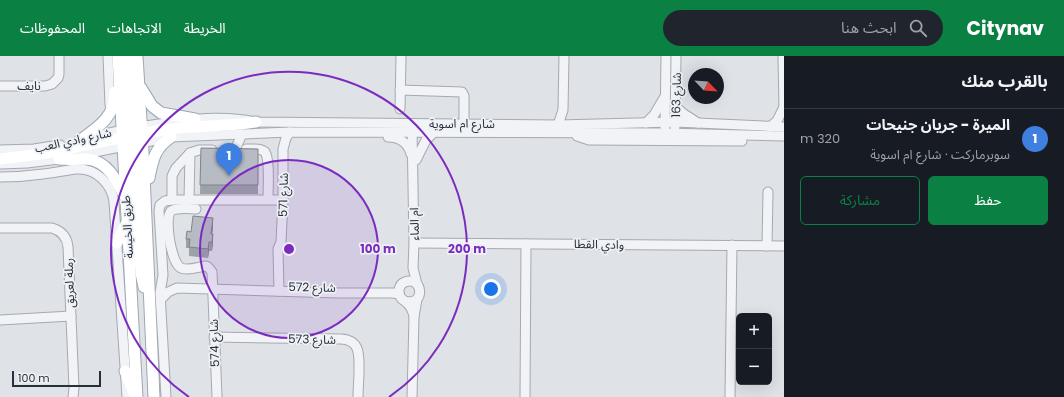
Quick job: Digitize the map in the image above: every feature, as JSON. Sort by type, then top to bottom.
[{"type":"main road","points":[[78,141],[98,128],[109,115],[113,107],[115,98],[115,66],[118,56]]},
{"type":"main road","name":"طريق الخيسة","points":[[118,56],[132,135],[145,190],[155,299],[154,397]]},
{"type":"main road","points":[[127,56],[141,273],[145,290],[155,299]]},
{"type":"main road","name":"طريق الخيسة","points":[[136,397],[126,200],[132,135],[139,86],[137,56]]},
{"type":"main road","points":[[139,86],[152,106],[161,114],[195,119]]},
{"type":"main road","points":[[0,159],[41,154],[132,135],[178,128],[256,122]]},
{"type":"main road","points":[[145,190],[156,152],[163,143],[171,137]]},
{"type":"main road","points":[[59,158],[64,160],[87,160],[101,164],[113,174],[126,200]]},
{"type":"main road","points":[[117,243],[127,221]]},
{"type":"main road","points":[[125,371],[136,397]]},
{"type":"street","name":"نايف","points":[[0,86],[45,86],[52,84],[58,78],[59,74],[59,56]]},
{"type":"street","points":[[108,56],[110,100],[109,115]]},
{"type":"street","points":[[400,110],[401,56]]},
{"type":"street","points":[[558,124],[563,110],[564,56]]},
{"type":"street","name":"شارع 163","points":[[665,133],[666,56]]},
{"type":"street","name":"شارع 163","points":[[675,133],[676,56]]},
{"type":"street","points":[[676,88],[682,78],[682,56]]},
{"type":"street","points":[[770,127],[777,121],[784,110],[783,56]]},
{"type":"street","points":[[400,90],[460,92],[464,96],[466,123]]},
{"type":"street","points":[[646,123],[657,111],[665,95]]},
{"type":"street","points":[[676,106],[689,117],[700,123]]},
{"type":"street","points":[[563,110],[573,129],[580,138],[589,140],[784,142]]},
{"type":"street","name":"شارع ام اسوية","points":[[132,135],[195,119],[226,117],[256,122],[558,124],[573,129],[784,136]]},
{"type":"street","name":"شارع ام اسوية","points":[[132,135],[171,137],[290,132],[433,133],[573,129],[666,122],[784,127]]},
{"type":"street","name":"ام الماء","points":[[403,291],[413,268],[413,180],[416,171],[414,158],[414,123]]},
{"type":"street","name":"شارع 571","points":[[281,289],[283,248],[281,242],[283,148],[286,138],[290,132]]},
{"type":"street","points":[[274,133],[283,148]]},
{"type":"street","points":[[367,133],[378,136],[393,137],[400,140],[409,148],[414,158],[433,133]]},
{"type":"street","points":[[228,150],[242,134]]},
{"type":"street","name":"شارع وادي العب","points":[[0,150],[34,149],[78,141],[132,135]]},
{"type":"street","name":"شارع وادي العب","points":[[0,164],[59,158],[132,135]]},
{"type":"street","points":[[268,199],[268,160],[265,152],[261,150],[199,150],[190,153],[184,158],[173,173],[172,200],[283,200]]},
{"type":"street","points":[[189,200],[190,153]]},
{"type":"street","name":"طريق الخيسة","points":[[0,177],[42,175],[78,169],[88,170],[97,174],[109,186],[113,195],[127,397]]},
{"type":"street","points":[[767,246],[768,192]]},
{"type":"street","name":"طريق الخيسة","points":[[166,397],[155,299],[163,275],[159,208],[165,201],[172,200]]},
{"type":"street","name":"شارع 574","points":[[196,209],[175,210],[171,212],[168,219],[170,247],[176,264],[180,267],[185,269],[206,266],[210,269],[212,274],[217,397]]},
{"type":"street","name":"رملة لعريق","points":[[0,228],[52,228],[62,233],[66,237],[68,248],[71,316],[74,388],[73,397]]},
{"type":"street","name":"وادي القطا","points":[[414,242],[784,246]]},
{"type":"street","points":[[525,397],[526,244]]},
{"type":"street","points":[[730,397],[732,245]]},
{"type":"street","name":"ام الماء","points":[[413,268],[420,290],[417,299]]},
{"type":"street","points":[[163,275],[170,285],[177,288]]},
{"type":"street","points":[[414,317],[403,291],[414,282],[417,284]]},
{"type":"street","name":"شارع 572","points":[[177,288],[224,289],[231,287],[386,290],[403,291],[411,302],[417,299]]},
{"type":"street","points":[[155,299],[177,288]]},
{"type":"street","points":[[412,397],[414,317],[417,299]]},
{"type":"street","points":[[0,320],[71,316]]},
{"type":"street","name":"شارع 573","points":[[214,337],[341,339],[350,341],[357,348],[358,352],[358,397]]},
{"type":"building","points":[[201,148],[258,149],[258,185],[200,185]]},
{"type":"building","points":[[193,216],[213,218],[211,234],[213,234],[212,242],[209,242],[208,249],[189,247],[190,239],[186,239],[187,231],[191,232]]},
{"type":"place","name":"الميرة - جريان جنيحات","points":[[229,176]]}]
